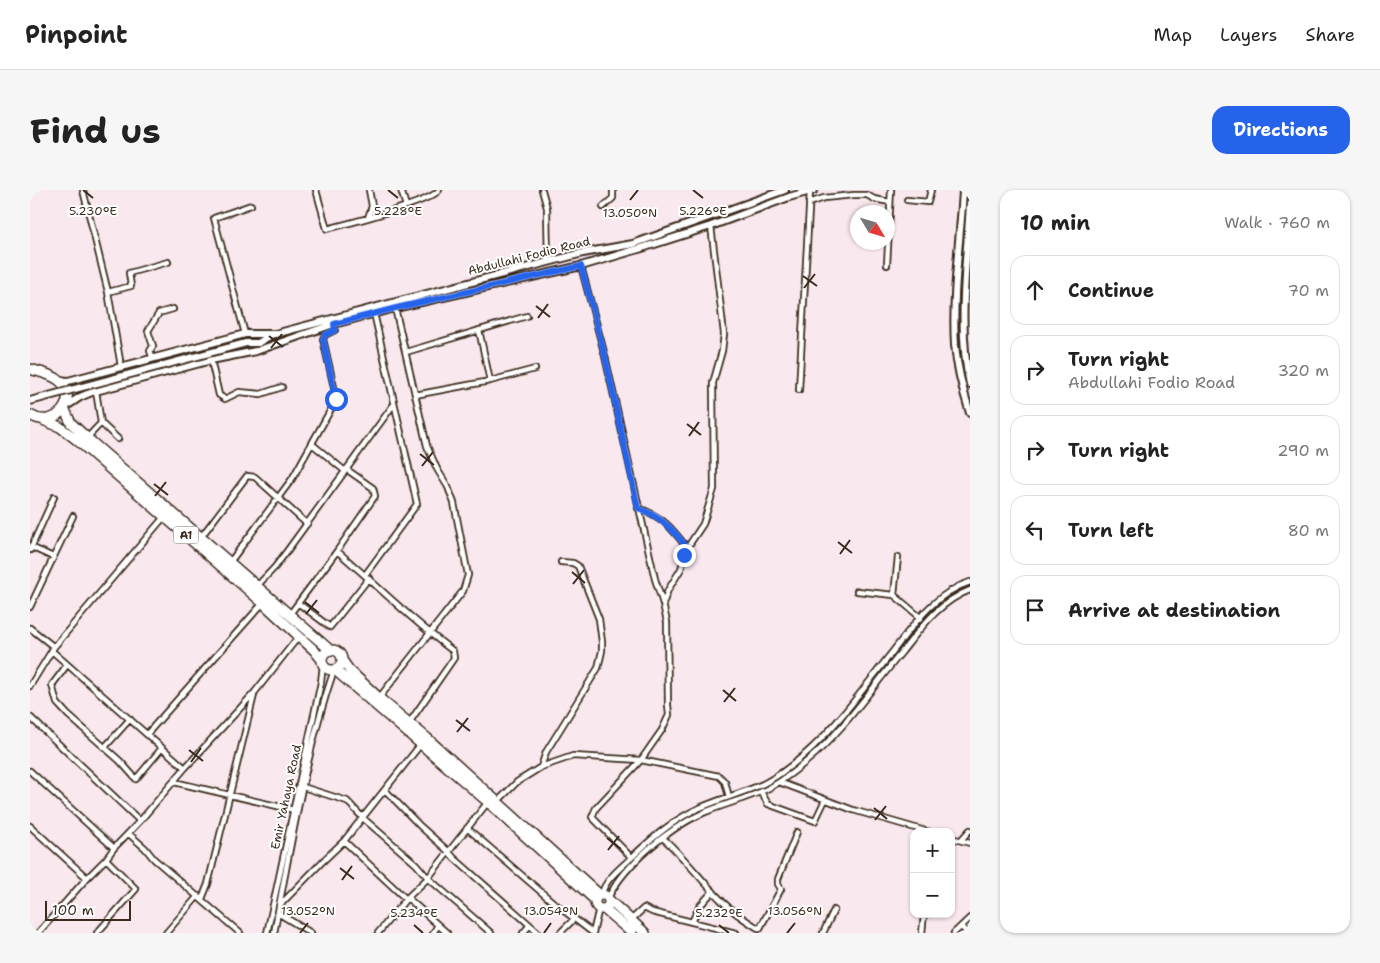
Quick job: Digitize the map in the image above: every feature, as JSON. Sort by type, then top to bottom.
[{"type":"highway","points":[[30,368],[59,380],[66,394],[64,408],[54,418],[35,418]]},
{"type":"highway","name":"A1","points":[[64,408],[71,422],[87,438],[330,650]]},
{"type":"highway","name":"A1","points":[[35,418],[56,424],[71,434],[263,603],[314,650],[322,662]]},
{"type":"highway","points":[[492,802],[409,723],[349,670],[337,651],[330,650],[324,653],[322,662],[327,669],[334,670],[422,743],[492,802],[603,901],[644,933]]},
{"type":"highway","points":[[334,670],[340,666],[342,660]]},
{"type":"highway","points":[[603,901],[632,933]]},
{"type":"main road","name":"Abdullahi Fodio Road","points":[[274,334],[583,253],[633,244],[785,190]]},
{"type":"main road","points":[[970,191],[963,190],[955,315],[955,345],[958,367],[970,412]]},
{"type":"main road","name":"Abdullahi Fodio Road","points":[[278,342],[334,324],[396,308],[581,266],[710,226],[812,191]]},
{"type":"main road","points":[[970,202],[964,313],[970,384]]},
{"type":"main road","points":[[59,380],[68,380],[245,334],[274,334]]},
{"type":"main road","points":[[258,343],[274,334]]},
{"type":"main road","points":[[30,401],[246,343],[278,342]]},
{"type":"main road","points":[[64,408],[80,397],[96,392],[211,360],[256,351],[278,342]]},
{"type":"street","points":[[82,190],[108,292],[121,366]]},
{"type":"street","points":[[316,190],[327,229],[406,206],[433,196],[439,190]]},
{"type":"street","points":[[368,218],[372,206],[369,190]]},
{"type":"street","points":[[401,190],[406,206]]},
{"type":"street","points":[[542,190],[547,208],[548,262]]},
{"type":"street","points":[[603,207],[613,198],[612,190]]},
{"type":"street","points":[[886,265],[891,190]]},
{"type":"street","points":[[907,200],[928,202],[931,190]]},
{"type":"street","points":[[799,390],[809,203],[812,191]]},
{"type":"street","points":[[809,203],[824,198],[854,195],[867,195],[874,199],[890,202]]},
{"type":"street","points":[[245,334],[214,218],[251,205]]},
{"type":"street","points":[[664,604],[668,590],[681,569],[687,548],[703,524],[714,489],[713,383],[722,351],[724,334],[710,226]]},
{"type":"street","points":[[108,292],[131,286],[130,273],[168,262]]},
{"type":"street","points":[[581,266],[605,356],[638,508],[655,579],[664,604],[667,622],[668,705],[670,715],[641,760],[592,814],[592,817],[632,858]]},
{"type":"street","points":[[379,698],[463,591],[468,575],[452,494],[432,460],[427,446],[396,308]]},
{"type":"street","points":[[152,358],[150,351],[153,346],[148,331],[159,313],[173,309]]},
{"type":"street","points":[[298,603],[330,627],[417,504],[374,314]]},
{"type":"street","points":[[406,352],[527,316]]},
{"type":"street","points":[[230,562],[292,479],[336,399],[323,339],[325,335],[335,330],[334,324]]},
{"type":"street","points":[[480,330],[490,381]]},
{"type":"street","points":[[211,360],[219,395],[224,400],[240,392],[261,394],[282,387]]},
{"type":"street","points":[[415,395],[490,381],[535,369]]},
{"type":"street","points":[[96,392],[101,423],[118,439]]},
{"type":"street","points":[[257,586],[275,567],[394,404]]},
{"type":"street","points":[[87,438],[101,423]]},
{"type":"street","points":[[289,614],[337,551],[375,496],[373,488],[312,444]]},
{"type":"street","points":[[201,537],[247,476],[255,477],[307,524]]},
{"type":"street","points":[[54,497],[31,548],[54,557]]},
{"type":"street","points":[[638,508],[652,513],[672,528],[687,548]]},
{"type":"street","points":[[30,606],[73,516]]},
{"type":"street","points":[[30,686],[53,649],[164,517]]},
{"type":"street","points":[[337,551],[430,634],[453,652],[454,658],[409,723]]},
{"type":"street","points":[[894,595],[898,557]]},
{"type":"street","points":[[541,767],[546,752],[598,668],[602,651],[599,619],[578,566],[573,562],[561,562]]},
{"type":"street","points":[[467,828],[593,933],[606,885],[632,858],[658,834],[684,816],[701,807],[768,781],[791,766],[814,746],[838,720],[920,618],[944,595],[970,582]]},
{"type":"street","points":[[603,901],[626,872],[663,838],[696,817],[761,792],[779,782],[807,761],[829,740],[931,617],[949,601],[970,590]]},
{"type":"street","points":[[857,591],[894,595],[920,618]]},
{"type":"street","points":[[146,734],[263,603]]},
{"type":"street","points":[[30,628],[68,665],[185,768]]},
{"type":"street","points":[[38,933],[114,848],[140,822],[185,768],[255,692],[299,636]]},
{"type":"street","name":"Emir Yahaya Road","points":[[267,933],[294,810],[322,662]]},
{"type":"street","points":[[68,665],[52,685],[57,703],[120,761],[136,779],[162,748]]},
{"type":"street","name":"Emir Yahaya Road","points":[[274,933],[303,787],[328,686],[334,670]]},
{"type":"street","points":[[166,933],[200,897],[208,884],[255,692]]},
{"type":"street","points":[[30,717],[140,822]]},
{"type":"street","points":[[105,748],[130,719]]},
{"type":"street","points":[[279,906],[322,861],[344,842],[422,743]]},
{"type":"street","points":[[378,933],[428,878],[467,828],[492,802],[517,782],[541,767],[573,756],[641,760],[719,776],[726,782],[729,797]]},
{"type":"street","points":[[30,771],[114,848]]},
{"type":"street","points":[[174,782],[294,810]]},
{"type":"street","points":[[779,782],[869,815],[915,828]]},
{"type":"street","points":[[303,787],[347,801],[364,819],[416,864],[428,878],[491,933]]},
{"type":"street","points":[[385,790],[461,865],[539,933]]},
{"type":"street","points":[[761,792],[768,804],[815,821],[825,800]]},
{"type":"street","points":[[30,826],[87,878]]},
{"type":"street","points":[[961,840],[970,830]]},
{"type":"street","points":[[663,838],[721,900],[741,918],[760,928],[781,889],[778,879],[797,832]]},
{"type":"street","points":[[129,834],[145,848],[154,860],[200,897],[240,933]]},
{"type":"street","points":[[955,839],[970,843]]},
{"type":"street","points":[[344,842],[406,900],[410,900],[447,933]]},
{"type":"street","points":[[97,933],[136,889],[106,859]]},
{"type":"street","points":[[692,922],[699,907],[713,891]]},
{"type":"street","points":[[630,921],[644,908],[649,912],[736,933]]},
{"type":"street","points":[[823,933],[834,910]]},
{"type":"street","points":[[278,913],[311,933]]},
{"type":"street","points":[[922,933],[924,918]]},
{"type":"street","points":[[954,933],[970,918]]},
{"type":"street","points":[[560,933],[574,919]]},
{"type":"street","points":[[434,933],[438,925]]},
{"type":"street","points":[[523,933],[530,925]]},
{"type":"street","points":[[961,927],[968,933]]},
{"type":"route","points":[[336,399],[323,339],[325,335],[335,330],[334,324],[581,266],[605,356],[638,508],[652,513],[672,528],[687,548],[684,555]]}]
